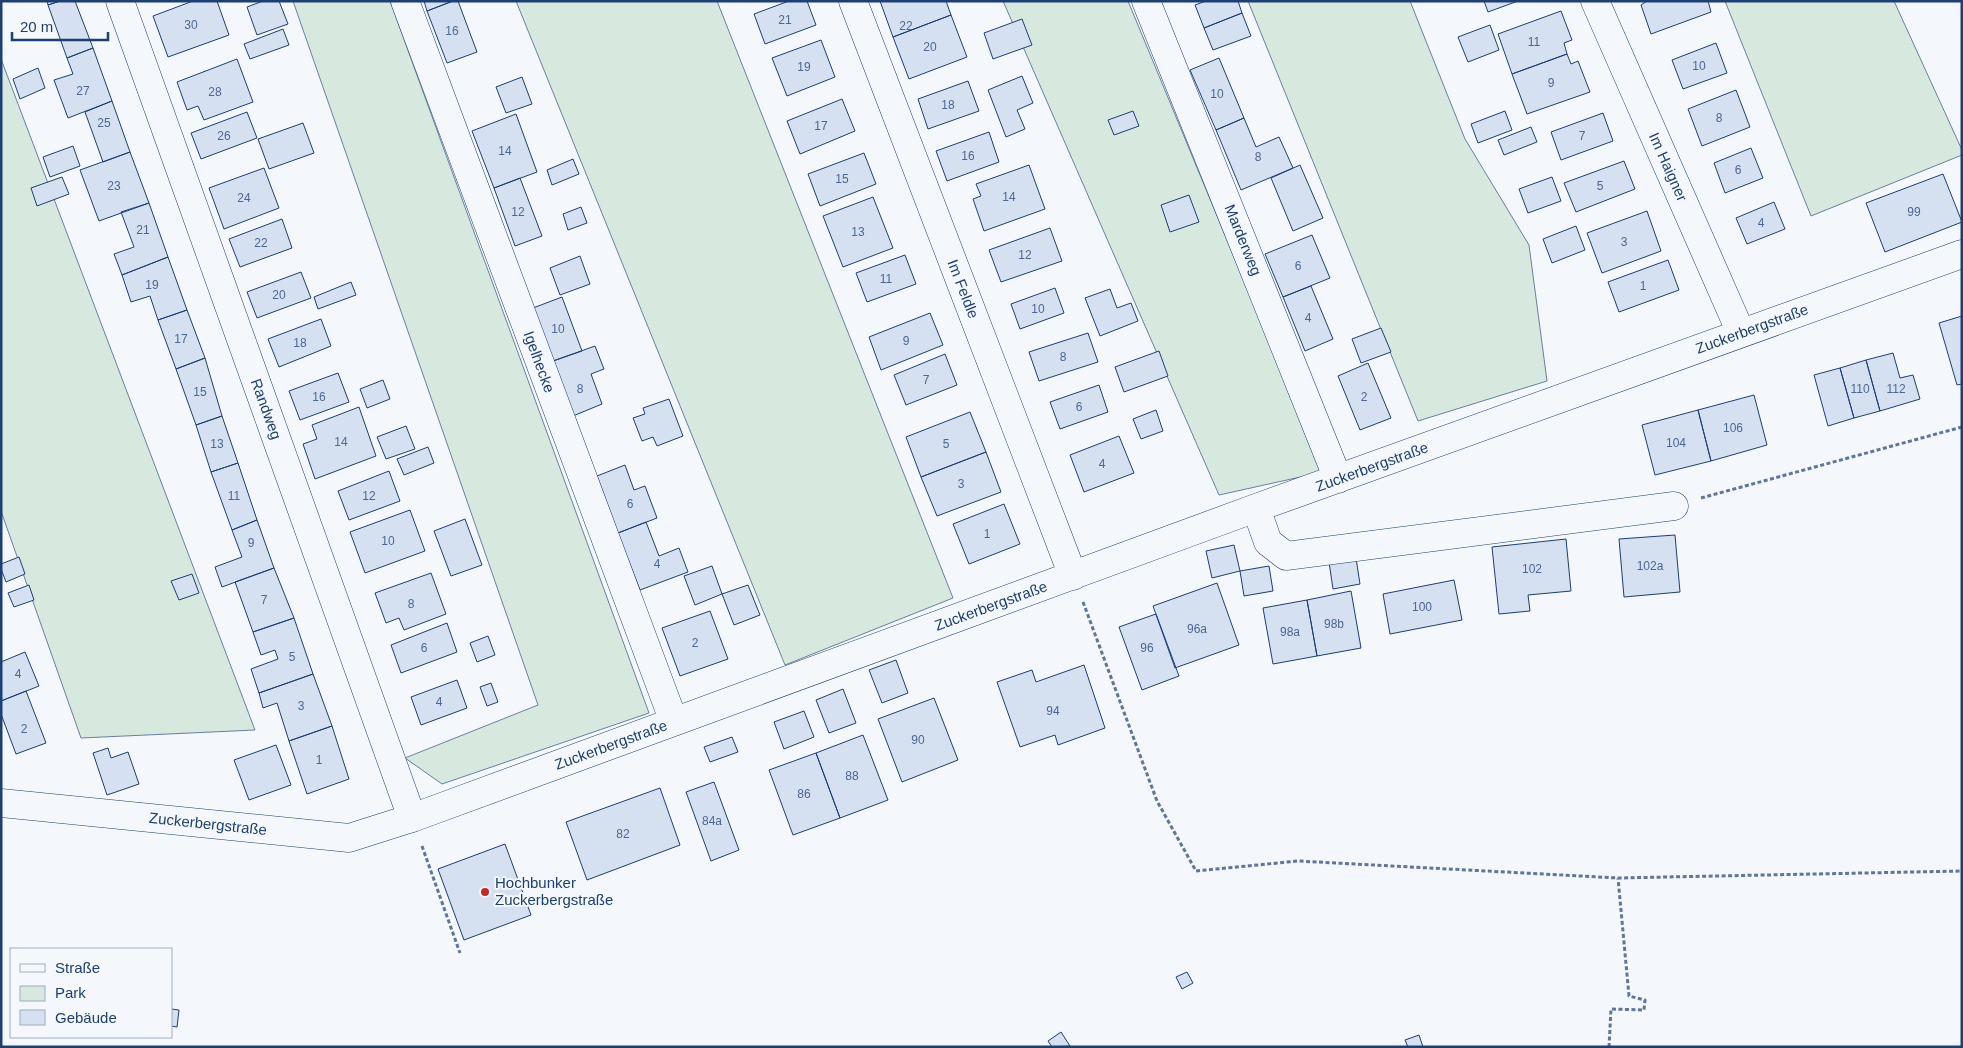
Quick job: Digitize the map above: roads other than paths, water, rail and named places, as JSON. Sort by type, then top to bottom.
[{"type":"street","name":"Randweg","points":[[120,1],[412,818]]},
{"type":"street","name":"Igelhecke","points":[[405,1],[674,722]]},
{"type":"street","name":"Im Feldle","points":[[853,1],[1073,576]]},
{"type":"street","name":"Marderweg","points":[[1146,1],[1338,479]]},
{"type":"street","name":"Im Haigner","points":[[1595,1],[1741,333]]},
{"type":"street","name":"Zuckerbergstraße","points":[[1,803],[349,838],[412,818],[1256,508],[1962,254]]},
{"type":"street","points":[[1256,508],[1268,542],[1286,556],[1674,506]]},
{"type":"place","name":"Hochbunker Zuckerbergstraße","points":[[485,892]]}]
